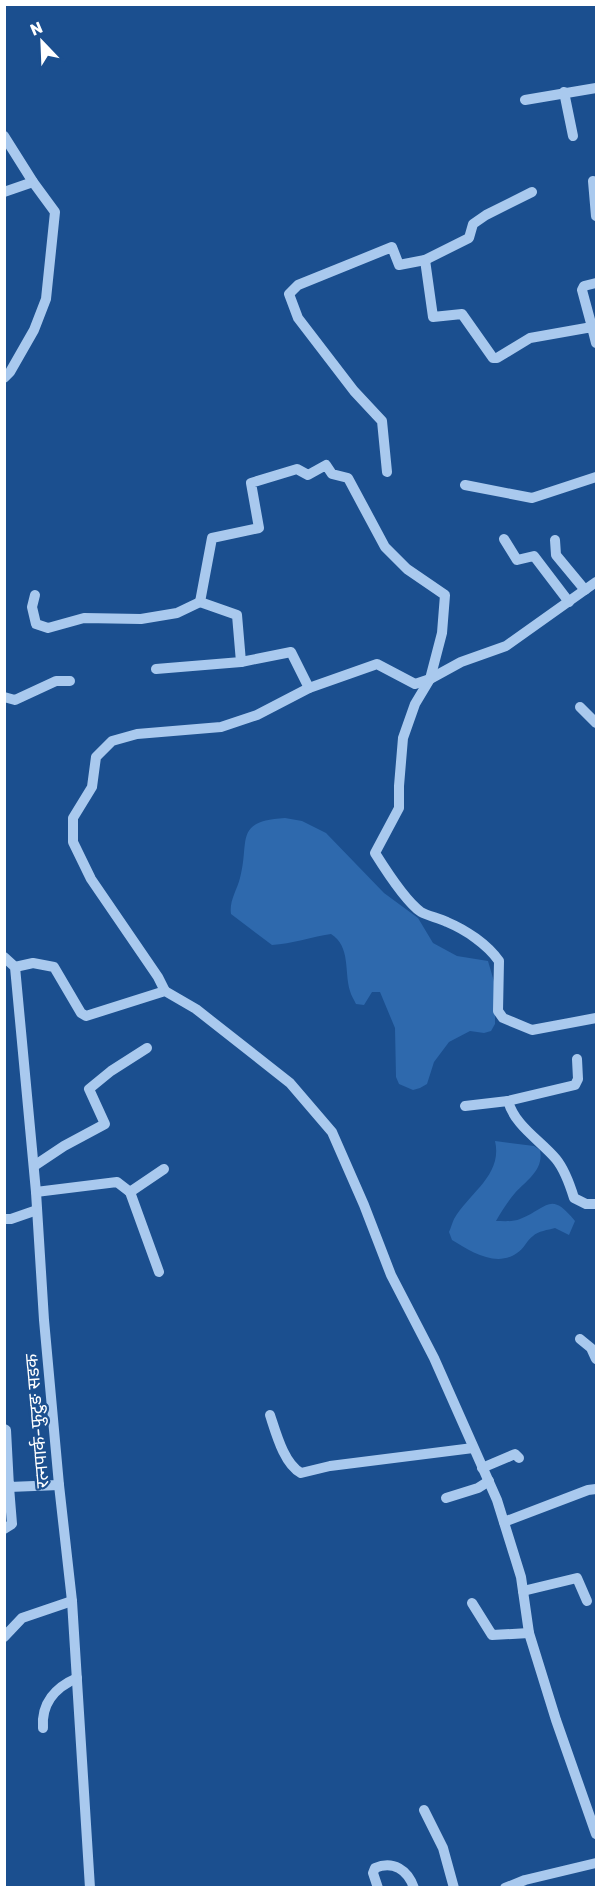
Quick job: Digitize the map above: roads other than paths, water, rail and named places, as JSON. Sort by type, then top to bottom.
[{"type":"street","points":[[525,100],[597,88]]},
{"type":"street","points":[[564,92],[573,136]]},
{"type":"street","points":[[4,136],[55,212],[46,298],[34,330],[10,372],[4,378]]},
{"type":"street","points":[[593,181],[597,216]]},
{"type":"street","points":[[4,192],[33,182]]},
{"type":"street","points":[[387,472],[382,421],[354,391],[298,318],[289,294],[298,285],[392,247],[399,265],[424,260],[470,238],[473,224],[532,192]]},
{"type":"street","points":[[424,260],[433,317],[462,314],[493,358],[497,358],[530,338],[592,327]]},
{"type":"street","points":[[597,283],[584,286],[582,290],[597,343]]},
{"type":"street","points":[[201,602],[212,538],[259,528],[251,483],[297,469],[308,476],[326,465],[332,474],[348,478],[385,547],[407,569],[445,595],[442,633],[430,679],[415,704],[403,738],[399,808],[375,853],[392,880],[420,911],[468,933],[499,961],[498,1011],[502,1018],[532,1030],[597,1018]]},
{"type":"street","points":[[465,485],[532,498],[597,477]]},
{"type":"street","points":[[504,539],[517,560],[534,556],[569,602]]},
{"type":"street","points":[[555,540],[556,555],[585,590]]},
{"type":"street","points":[[597,582],[506,646],[461,662],[430,679],[415,684],[377,664],[309,688],[257,715],[221,727],[137,734],[112,741],[96,757],[92,787],[73,818],[73,842],[91,879],[158,977],[165,991],[196,1009],[290,1083],[332,1132],[391,1275],[434,1358],[489,1480],[521,1577],[529,1633],[556,1720],[597,1834]]},
{"type":"street","points":[[35,595],[32,608],[36,624],[48,628],[84,618],[141,619],[177,613],[201,602],[237,615],[241,662]]},
{"type":"street","points":[[156,669],[241,662],[291,652],[309,688]]},
{"type":"street","points":[[4,697],[15,700],[56,681],[70,681]]},
{"type":"street","points":[[580,707],[597,723]]},
{"type":"street","points":[[4,957],[15,968],[33,963],[54,967],[81,1013],[86,1016],[165,991]]},
{"type":"street","name":"रत्नपार्क-फुटुङ सडक","points":[[15,968],[34,1166],[59,1485],[72,1601],[90,1887]]},
{"type":"street","points":[[34,1166],[105,1124],[89,1089],[111,1071],[147,1048]]},
{"type":"street","points":[[465,1106],[508,1101],[574,1085],[578,1079],[577,1059]]},
{"type":"street","points":[[508,1101],[511,1112],[518,1122],[558,1162],[574,1198],[586,1204],[597,1204]]},
{"type":"street","points":[[130,1192],[164,1169]]},
{"type":"street","points":[[36,1192],[117,1182],[130,1192],[159,1272]]},
{"type":"street","points":[[4,1219],[37,1210]]},
{"type":"street","points":[[579,1339],[591,1348],[597,1359]]},
{"type":"street","points":[[270,1415],[278,1439],[294,1469],[301,1473],[339,1464],[473,1448]]},
{"type":"street","points":[[4,1429],[6,1430],[12,1524],[4,1529]]},
{"type":"street","points":[[482,1468],[515,1454],[519,1458]]},
{"type":"street","points":[[446,1498],[478,1488],[489,1480]]},
{"type":"street","points":[[9,1487],[59,1485]]},
{"type":"street","points":[[504,1522],[588,1490],[597,1489]]},
{"type":"street","points":[[523,1591],[577,1578],[587,1601]]},
{"type":"street","points":[[4,1637],[22,1618],[72,1601]]},
{"type":"street","points":[[472,1603],[492,1635],[529,1633]]},
{"type":"street","points":[[43,1728],[42,1716],[54,1694],[62,1685],[77,1678]]},
{"type":"street","points":[[424,1810],[443,1848],[454,1887]]},
{"type":"street","points":[[505,1887],[597,1863]]},
{"type":"street","points":[[378,1887],[373,1873],[375,1868],[381,1865],[400,1867],[407,1872],[414,1887]]}]
